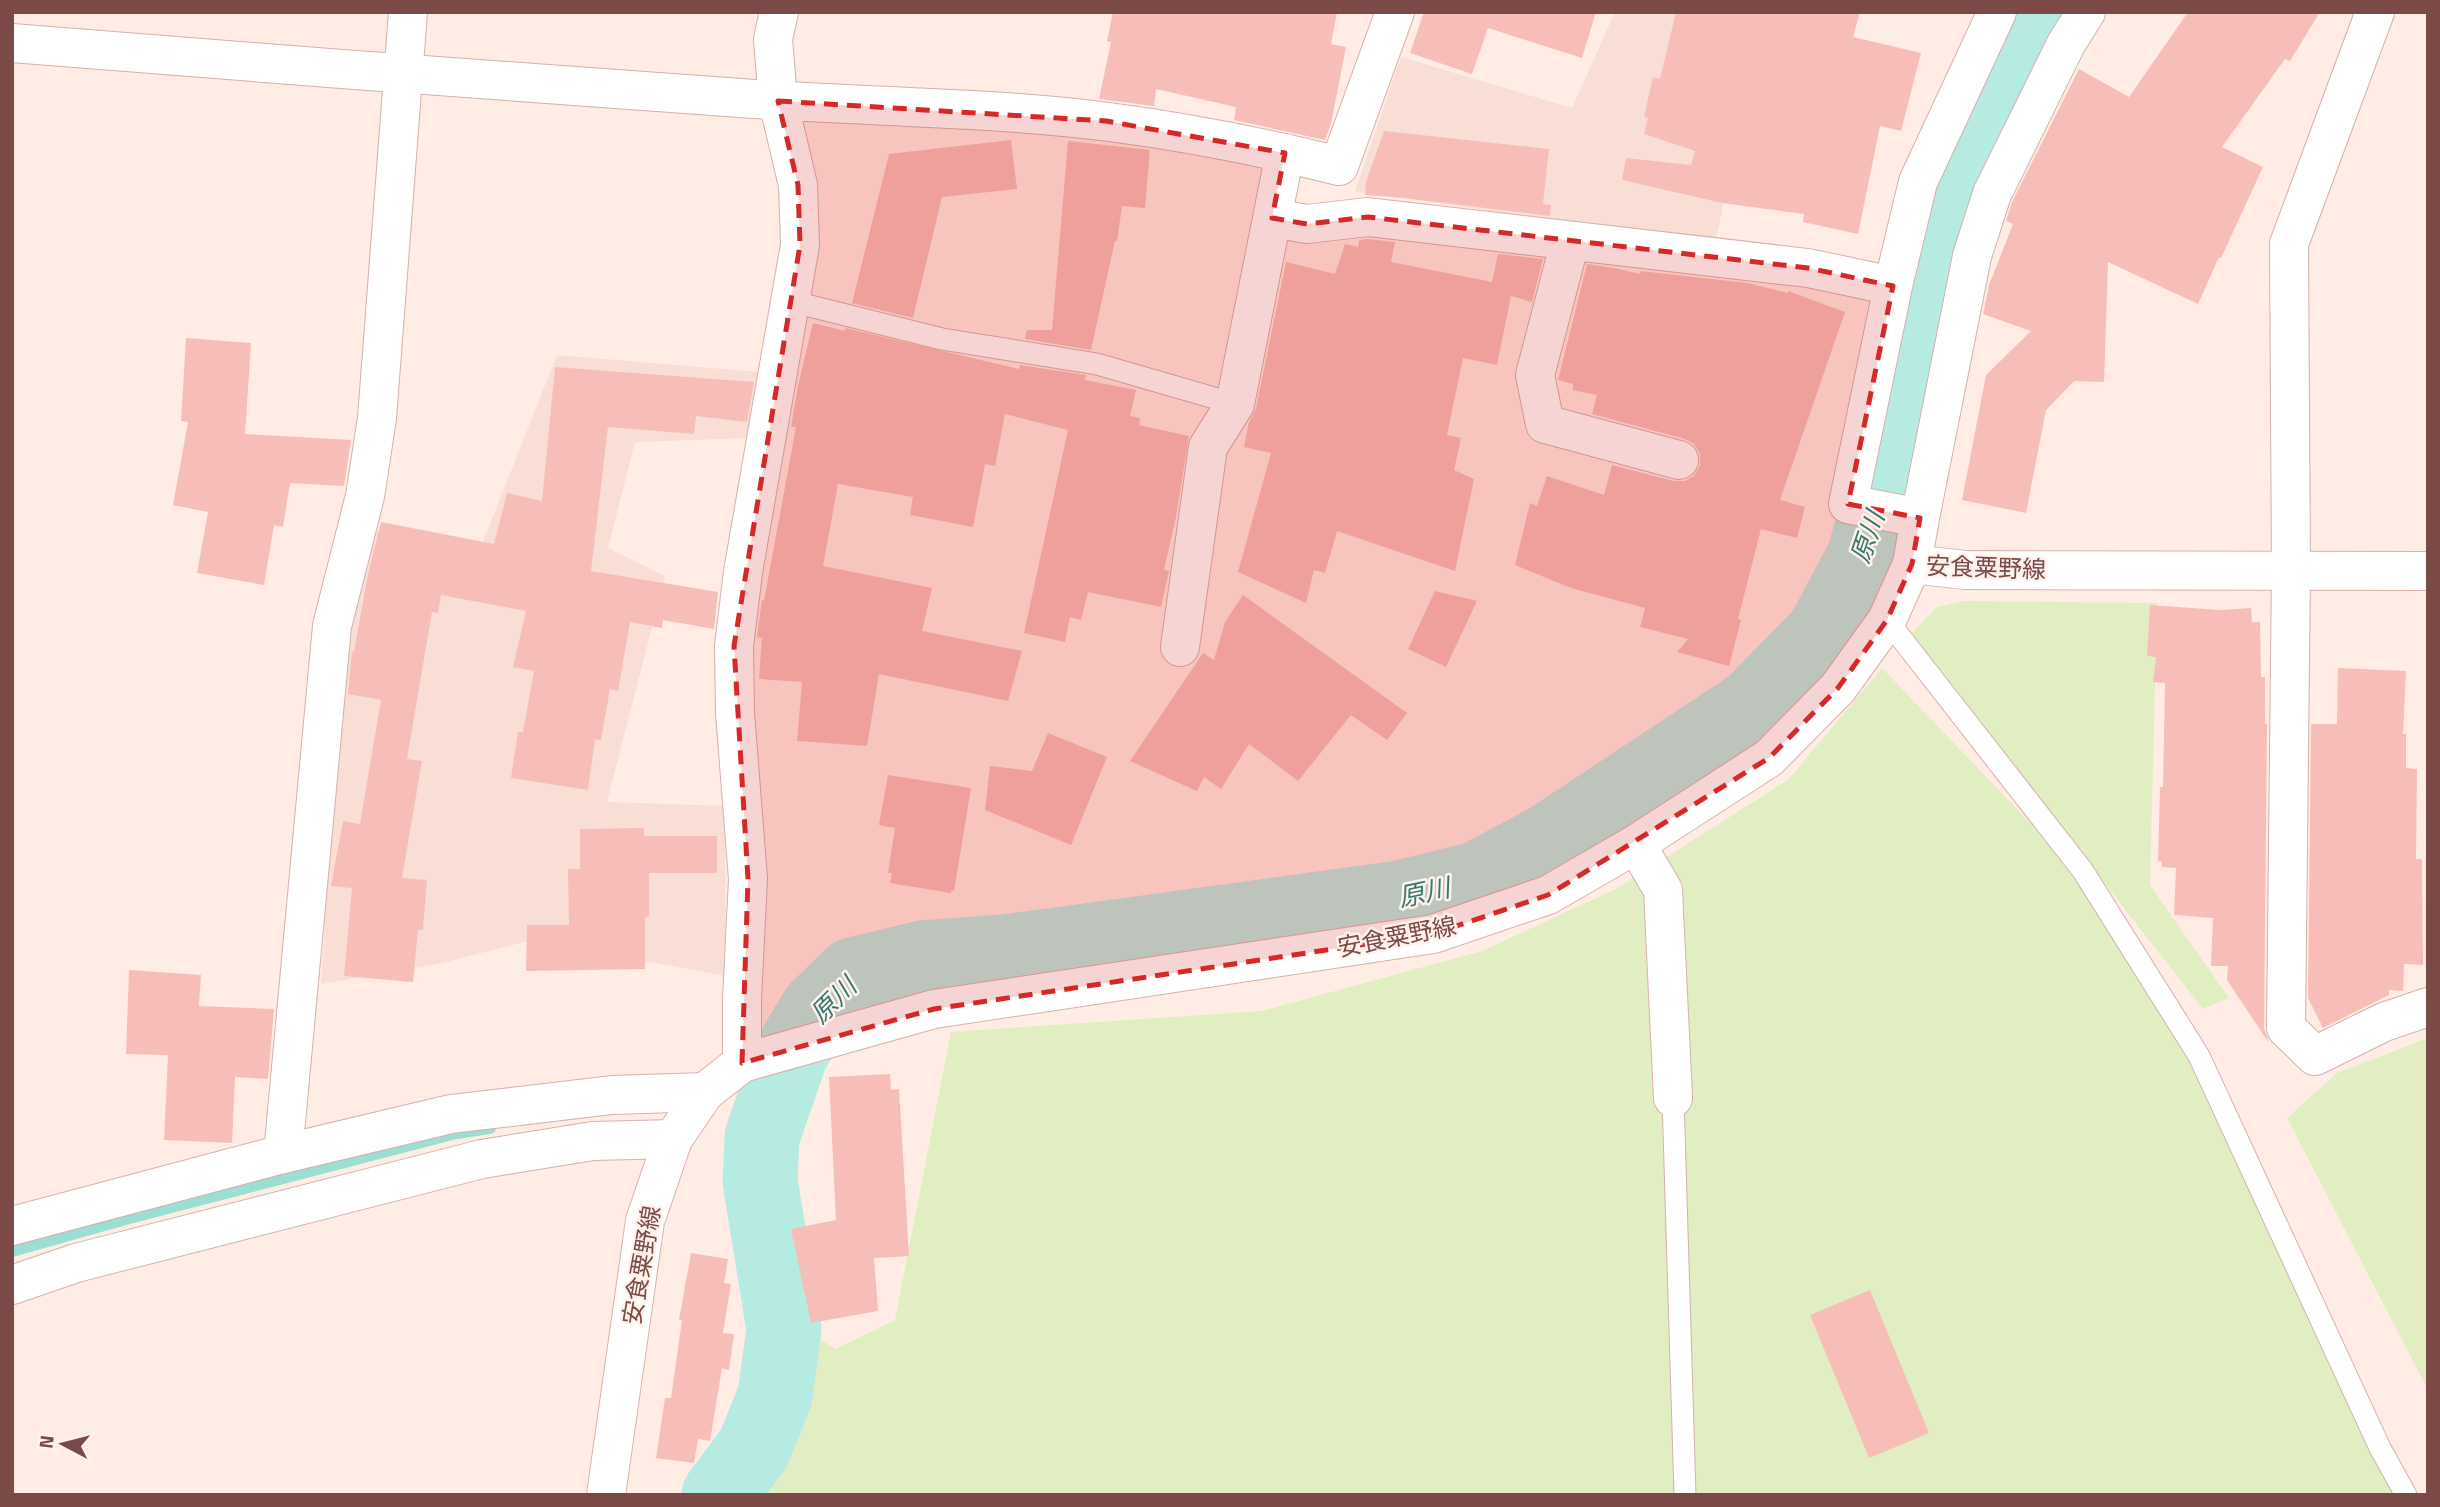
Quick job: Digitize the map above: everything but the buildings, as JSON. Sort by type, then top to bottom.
[{"type":"street","points":[[283,1154],[332,626],[365,496],[377,418],[408,12]]},
{"type":"street","points":[[754,1059],[742,999],[748,879],[735,713],[734,646],[743,572],[800,245],[798,185],[778,101],[773,39],[779,12]]},
{"type":"street","points":[[12,43],[403,75],[778,101],[942,108],[1106,121],[1203,136],[1339,166],[1395,12]]},
{"type":"street","points":[[1914,517],[1848,504],[1918,182],[1997,12]]},
{"type":"street","points":[[1912,564],[1914,517],[1972,256],[1992,194],[2066,44],[2086,12]]},
{"type":"street","points":[[2375,12],[2289,244],[2291,570],[2287,1028],[2315,1056],[2384,1022],[2428,1007]]},
{"type":"street","points":[[1180,648],[1208,447],[1235,404],[1285,153]]},
{"type":"street","points":[[1272,218],[1307,224],[1368,217],[1808,268],[1894,286]]},
{"type":"street","points":[[1570,242],[1535,375],[1545,424],[1679,460]]},
{"type":"street","name":"安食粟野線","points":[[606,1495],[645,1221],[673,1139],[705,1092],[754,1059],[933,1009],[1433,934],[1548,895],[1636,844],[1769,758],[1838,688],[1887,620],[1912,564],[1965,570],[2428,571]]},
{"type":"street","points":[[1636,844],[1663,890],[1673,1098]]},
{"type":"street","points":[[12,1226],[283,1154],[451,1114],[611,1095],[705,1092]]},
{"type":"street","points":[[12,1285],[76,1262],[482,1159],[593,1141],[673,1139]]},
{"type":"lane","points":[[790,301],[942,339],[1097,363],[1235,404]]},
{"type":"lane","points":[[1887,620],[2083,871],[2199,1056],[2374,1435],[2406,1495]]},
{"type":"lane","points":[[1673,1098],[1685,1495]]},
{"type":"highlighted area","points":[[778,101],[1106,121],[1285,153],[1272,218],[1307,224],[1368,217],[1808,268],[1893,286],[1848,504],[1920,518],[1912,564],[1887,620],[1838,688],[1769,758],[1548,895],[1433,934],[934,1009],[742,1063],[748,879],[734,646],[800,245],[798,185]]},
{"type":"shaded area","points":[[1615,12],[1719,12],[1762,25],[1715,244],[1355,191],[1401,57],[1572,108]]},
{"type":"shaded area","points":[[557,355],[759,372],[751,438],[635,442],[608,548],[665,576],[607,802],[725,806],[726,976],[532,940],[438,964],[321,984],[343,638],[370,530],[482,544]]},
{"type":"green space","points":[[1964,601],[2157,603],[2150,885],[2229,998],[2203,1009],[1910,635],[1937,607]]},
{"type":"green space","points":[[1882,668],[2060,854],[2164,1007],[2395,1495],[705,1495],[781,1394],[778,1340],[812,1335],[836,1349],[895,1320],[951,1032],[1262,1011],[1482,951],[1616,889],[1788,780]]},
{"type":"green space","points":[[2428,1038],[2428,1390],[2287,1118],[2337,1073]]},
{"type":"waterway","name":"原川","points":[[719,1495],[754,1448],[775,1396],[784,1329],[760,1181],[762,1137],[791,1053],[817,1010],[853,975],[923,958],[1005,952],[1400,898],[1477,879],[1548,841],[1752,706],[1823,634],[1864,557],[1895,446],[1939,235],[2037,12]]},
{"type":"waterway","points":[[12,1251],[456,1133],[490,1128]]}]
